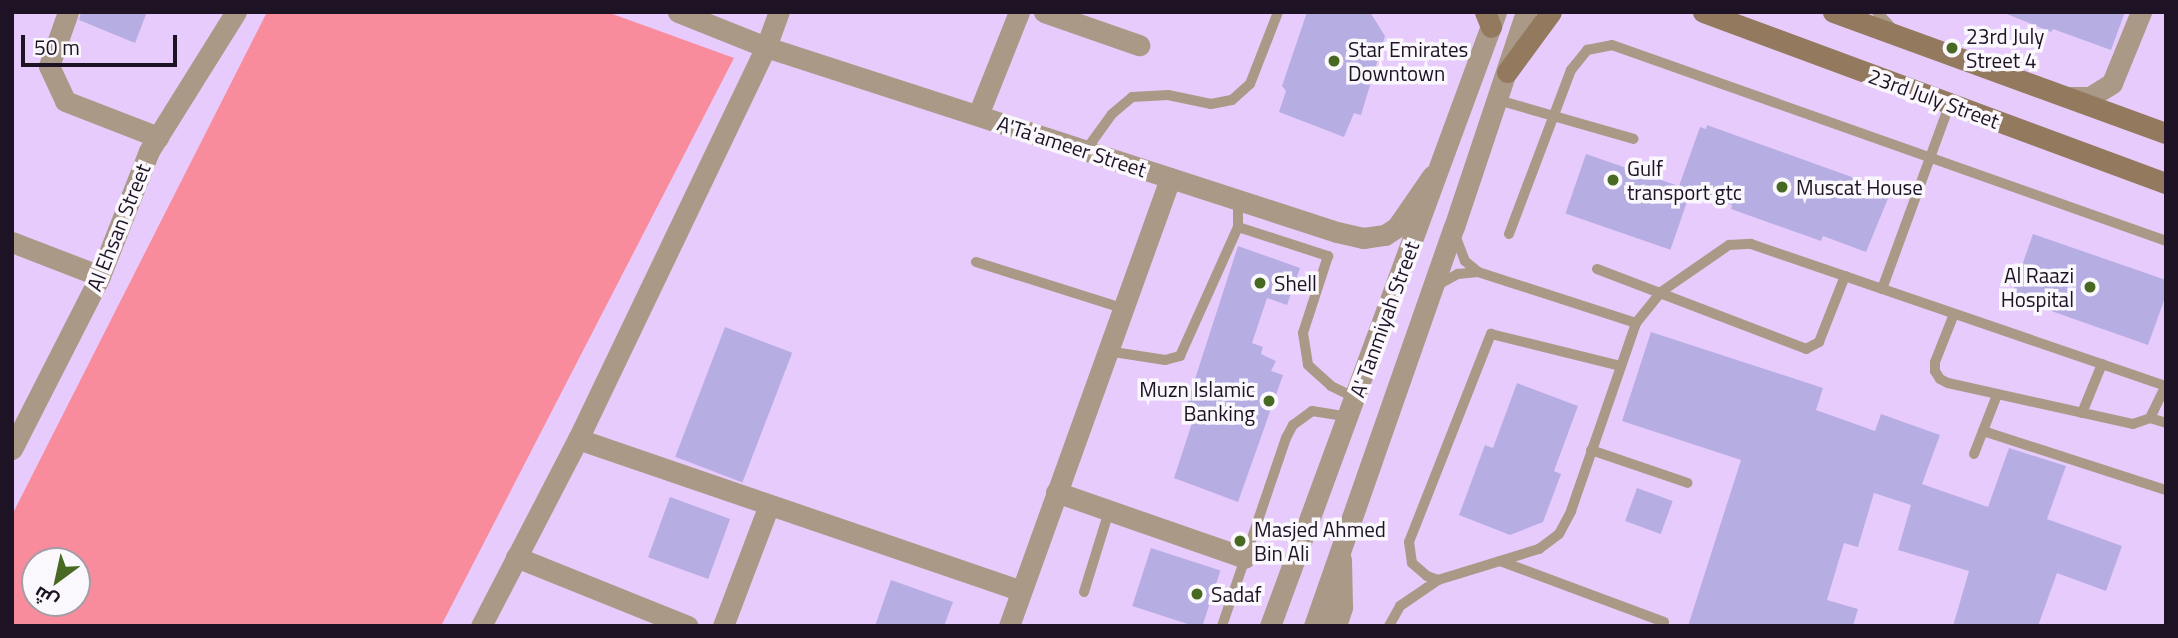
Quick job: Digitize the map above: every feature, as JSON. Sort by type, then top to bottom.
[{"type":"main road","points":[[1507,72],[1551,12]]},
{"type":"main road","name":"23rd July Street","points":[[1703,12],[2166,183]]},
{"type":"main road","points":[[1833,12],[2166,133]]},
{"type":"street","points":[[68,12],[49,66],[65,101],[158,137]]},
{"type":"street","name":"Al Ehsan Street","points":[[12,449],[100,276],[149,151],[236,12]]},
{"type":"street","name":"A'Ta'ameer Street","points":[[678,12],[766,47],[1337,232],[1363,238],[1385,234],[1397,227],[1440,165]]},
{"type":"street","points":[[481,626],[578,439],[766,47],[779,12]]},
{"type":"street","points":[[978,115],[1019,12]]},
{"type":"street","points":[[1044,12],[1139,45]]},
{"type":"street","name":"A' Tanmiyah Street","points":[[1314,626],[1498,100],[1526,12]]},
{"type":"street","points":[[2070,97],[2100,93],[2115,78],[2141,12]]},
{"type":"street","name":"A' Tanmiyah Street","points":[[1270,626],[1440,165],[1491,17]]},
{"type":"street","points":[[2115,78],[2118,103],[2138,122]]},
{"type":"street","points":[[1009,626],[1170,178]]},
{"type":"street","points":[[12,242],[100,276]]},
{"type":"street","points":[[578,439],[1021,591]]},
{"type":"street","points":[[1056,492],[1245,558]]},
{"type":"street","points":[[723,626],[769,505]]},
{"type":"street","points":[[1336,626],[1343,588],[1340,549]]},
{"type":"street","points":[[516,558],[688,626]]},
{"type":"lane","points":[[1086,150],[1112,114],[1132,97],[1168,95],[1210,104],[1232,100],[1251,84],[1278,12]]},
{"type":"lane","points":[[1877,12],[1900,36]]},
{"type":"lane","points":[[1509,234],[1553,116],[1578,59],[1587,50],[1612,44],[2166,241]]},
{"type":"lane","points":[[1498,100],[1634,139]]},
{"type":"lane","points":[[1882,289],[1950,103]]},
{"type":"lane","points":[[1107,351],[1165,360],[1180,356],[1238,228],[1238,200]]},
{"type":"lane","points":[[1454,227],[1460,253],[1478,272],[1636,323]]},
{"type":"lane","points":[[1238,228],[1328,256]]},
{"type":"lane","points":[[1337,232],[1303,333],[1308,365],[1352,407]]},
{"type":"lane","points":[[1388,626],[1400,606],[1438,580],[1538,549],[1559,534],[1571,511],[1636,323],[1661,292],[1719,250],[1740,243],[1845,276],[2166,386],[2150,418]]},
{"type":"lane","points":[[976,262],[1122,308]]},
{"type":"lane","points":[[1597,269],[1806,349],[1819,342],[1845,276]]},
{"type":"lane","points":[[1432,290],[1448,278],[1478,272]]},
{"type":"lane","points":[[1954,314],[1935,362],[1935,371],[1940,379],[1997,395],[2133,424],[2150,418],[2166,423]]},
{"type":"lane","points":[[1438,580],[1427,576],[1412,563],[1409,542],[1491,334],[1620,366]]},
{"type":"lane","points":[[2082,413],[2102,364]]},
{"type":"lane","points":[[1974,454],[1997,395]]},
{"type":"lane","points":[[1222,626],[1293,425],[1312,411],[1352,407]]},
{"type":"lane","points":[[1983,431],[2166,490]]},
{"type":"lane","points":[[1591,450],[1688,483]]},
{"type":"lane","points":[[1084,592],[1109,511]]},
{"type":"lane","points":[[1500,561],[1664,622]]},
{"type":"shaded area","points":[[267,12],[607,12],[734,58],[441,626],[12,626],[12,515]]},
{"type":"building","points":[[81,12],[147,12],[135,43],[79,20]]},
{"type":"building","name":"Star Emirates Downtown","points":[[1307,12],[1370,12],[1385,36],[1361,115],[1354,113],[1344,137],[1279,112],[1286,91],[1282,86]]},
{"type":"building","points":[[2002,12],[2125,12],[2111,50],[2053,29],[2051,32]]},
{"type":"building","name":"Muscat House","points":[[1707,125],[1885,189],[1883,194],[1889,196],[1866,252],[1823,236],[1821,241],[1731,209],[1732,205],[1679,186],[1700,127],[1706,129]]},
{"type":"building","points":[[1586,154],[1691,190],[1670,250],[1565,214]]},
{"type":"building","name":"Al Raazi Hospital","points":[[2033,234],[2166,280],[2166,295],[2148,345],[2011,297]]},
{"type":"building","points":[[1238,246],[1300,268],[1287,305],[1267,298],[1252,343],[1263,347],[1261,354],[1276,361],[1271,371],[1283,375],[1238,502],[1174,478],[1194,417],[1184,413]]},
{"type":"building","points":[[725,327],[792,353],[742,483],[675,457]]},
{"type":"building","points":[[1651,332],[1823,388],[1816,410],[1875,431],[1881,414],[1940,435],[1922,484],[1988,507],[2009,448],[2066,466],[2047,519],[2122,546],[2106,591],[2057,573],[2038,626],[1953,626],[1969,571],[1898,550],[1911,505],[1874,493],[1858,547],[1844,543],[1827,600],[1858,609],[1853,626],[1688,626],[1741,460],[1622,421]]},
{"type":"building","points":[[1517,383],[1578,406],[1554,471],[1561,474],[1543,522],[1510,535],[1459,515],[1485,445],[1493,448]]},
{"type":"building","points":[[1637,488],[1673,501],[1661,534],[1625,521]]},
{"type":"building","points":[[670,497],[730,519],[708,579],[648,557]]},
{"type":"building","points":[[1151,548],[1220,571],[1202,626],[1194,626],[1132,606]]},
{"type":"building","points":[[891,580],[953,602],[944,626],[875,626]]},
{"type":"place","name":"23rd July Street 4","points":[[1952,48]]},
{"type":"place","name":"Star Emirates Downtown","points":[[1334,61]]},
{"type":"place","name":"Gulf transport gtc","points":[[1613,180]]},
{"type":"place","name":"Muscat House","points":[[1782,187]]},
{"type":"place","name":"Shell","points":[[1260,283]]},
{"type":"place","name":"Al Raazi Hospital","points":[[2090,287]]},
{"type":"place","name":"Muzn Islamic Banking","points":[[1269,401]]},
{"type":"place","name":"Masjed Ahmed Bin Ali","points":[[1240,541]]},
{"type":"place","name":"Sadaf","points":[[1197,594]]}]
